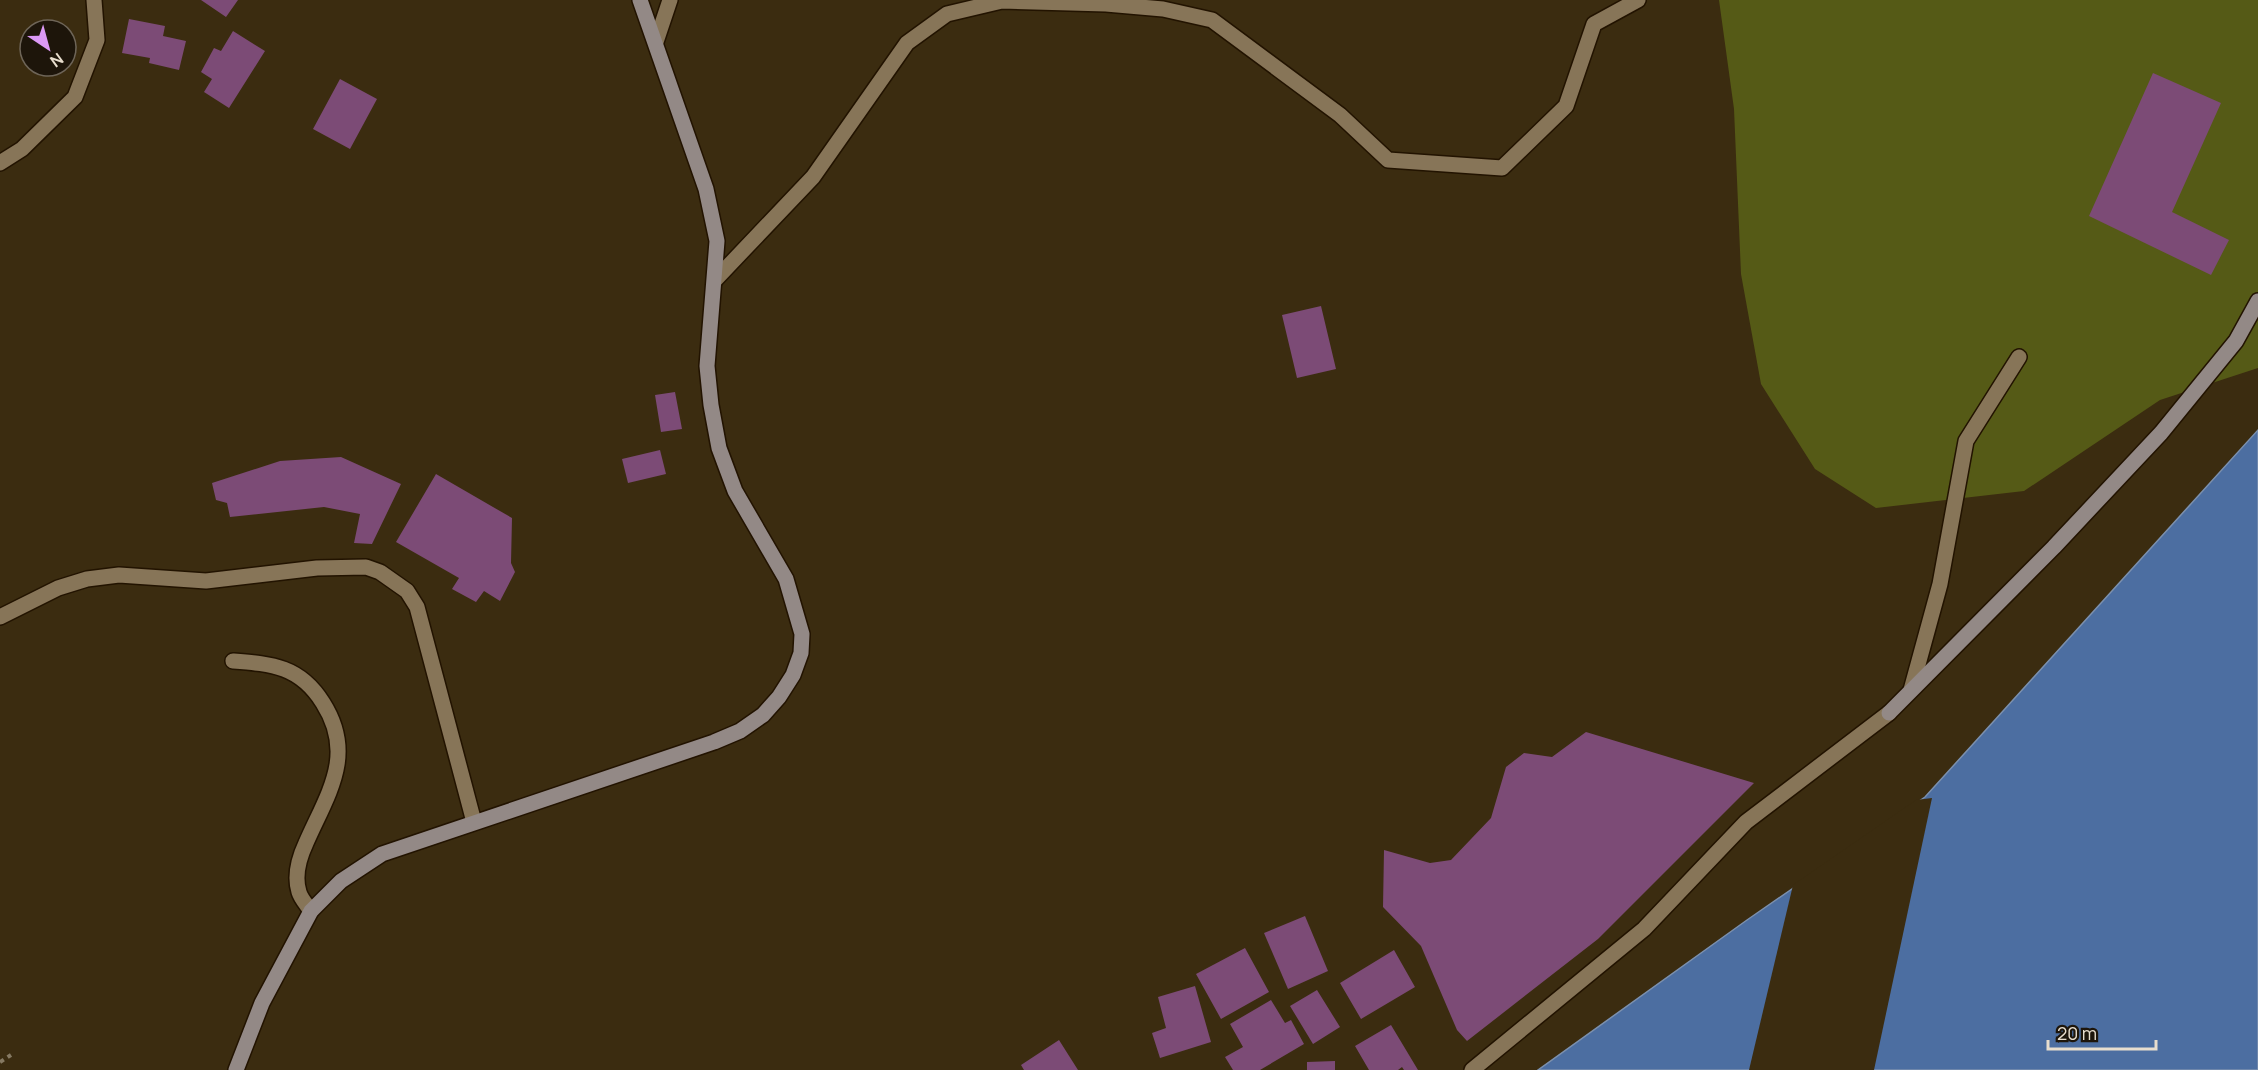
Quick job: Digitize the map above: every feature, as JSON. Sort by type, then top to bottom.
[{"type":"street","points":[[0,163],[22,149],[75,98],[97,40],[94,0]]},
{"type":"street","points":[[236,1070],[262,1004],[311,911],[341,880],[382,854],[714,742],[740,731],[763,715],[794,675],[801,653],[802,634],[786,579],[735,491],[720,448],[711,405],[707,366],[717,242],[706,189],[640,0]]},
{"type":"street","points":[[656,42],[670,0]]},
{"type":"street","points":[[715,280],[813,177],[907,43],[947,14],[1002,1],[1163,9],[1212,20],[1340,115],[1388,160],[1502,168],[1566,106],[1594,24],[1638,0]]},
{"type":"street","points":[[1472,1070],[1644,929],[1746,822],[1889,713],[2054,547],[2161,433],[2236,341],[2258,301]]},
{"type":"street","points":[[1911,690],[1940,584],[1966,441],[2019,357]]},
{"type":"street","points":[[0,617],[58,588],[87,579],[119,574],[206,581],[317,568],[366,567],[380,572],[407,591],[417,607],[474,822]]},
{"type":"street","points":[[233,661],[271,664],[294,672],[319,696],[337,730],[340,747],[337,769],[301,855],[296,876],[299,893],[311,911]]},
{"type":"path","points":[[0,1062],[10,1056]]},
{"type":"green space","points":[[1719,0],[2258,0],[2258,368],[2160,400],[2024,491],[1876,508],[1815,469],[1761,384],[1741,274],[1734,109]]},
{"type":"water","points":[[2258,430],[2258,1070],[1538,1070],[1747,920],[1925,797]]},
{"type":"pier","points":[[1932,798],[1874,1070],[1749,1070],[1793,885],[1916,800]]},
{"type":"building","points":[[201,0],[238,0],[226,17]]},
{"type":"building","points":[[129,19],[165,26],[163,36],[186,41],[179,70],[149,63],[150,58],[122,53]]},
{"type":"building","points":[[233,31],[265,51],[229,108],[204,92],[212,79],[201,72],[214,48],[221,51]]},
{"type":"building","points":[[2153,73],[2221,103],[2172,212],[2229,240],[2211,275],[2089,216]]},
{"type":"building","points":[[340,79],[377,99],[350,149],[313,129]]},
{"type":"building","points":[[1321,306],[1336,369],[1297,378],[1282,315]]},
{"type":"building","points":[[675,392],[682,429],[661,432],[655,395]]},
{"type":"building","points":[[660,450],[666,474],[628,483],[622,459]]},
{"type":"building","points":[[341,457],[401,484],[372,544],[354,543],[360,514],[324,507],[230,517],[227,503],[216,500],[212,483],[280,461]]},
{"type":"building","points":[[436,474],[512,518],[511,563],[515,572],[500,601],[484,591],[476,602],[452,589],[459,578],[396,542]]},
{"type":"building","points":[[1586,732],[1754,783],[1598,939],[1467,1041],[1457,1030],[1421,946],[1383,907],[1384,850],[1430,863],[1451,860],[1491,818],[1506,767],[1524,753],[1552,757]]},
{"type":"building","points":[[1305,916],[1328,971],[1288,989],[1264,933]]},
{"type":"building","points":[[1245,948],[1269,992],[1221,1019],[1196,974]]},
{"type":"building","points":[[1394,950],[1415,987],[1361,1019],[1340,983]]},
{"type":"building","points":[[1195,986],[1211,1042],[1160,1058],[1152,1033],[1166,1028],[1158,997]]},
{"type":"building","points":[[1317,990],[1340,1027],[1313,1044],[1290,1006]]},
{"type":"building","points":[[1271,1000],[1285,1023],[1291,1020],[1304,1044],[1260,1070],[1233,1070],[1225,1057],[1243,1047],[1230,1024]]},
{"type":"building","points":[[1391,1025],[1418,1070],[1404,1070],[1402,1067],[1398,1070],[1369,1070],[1355,1046]]},
{"type":"building","points":[[1059,1040],[1078,1070],[1024,1070],[1021,1065]]},
{"type":"building","points":[[1335,1061],[1335,1070],[1307,1070],[1307,1062]]}]
